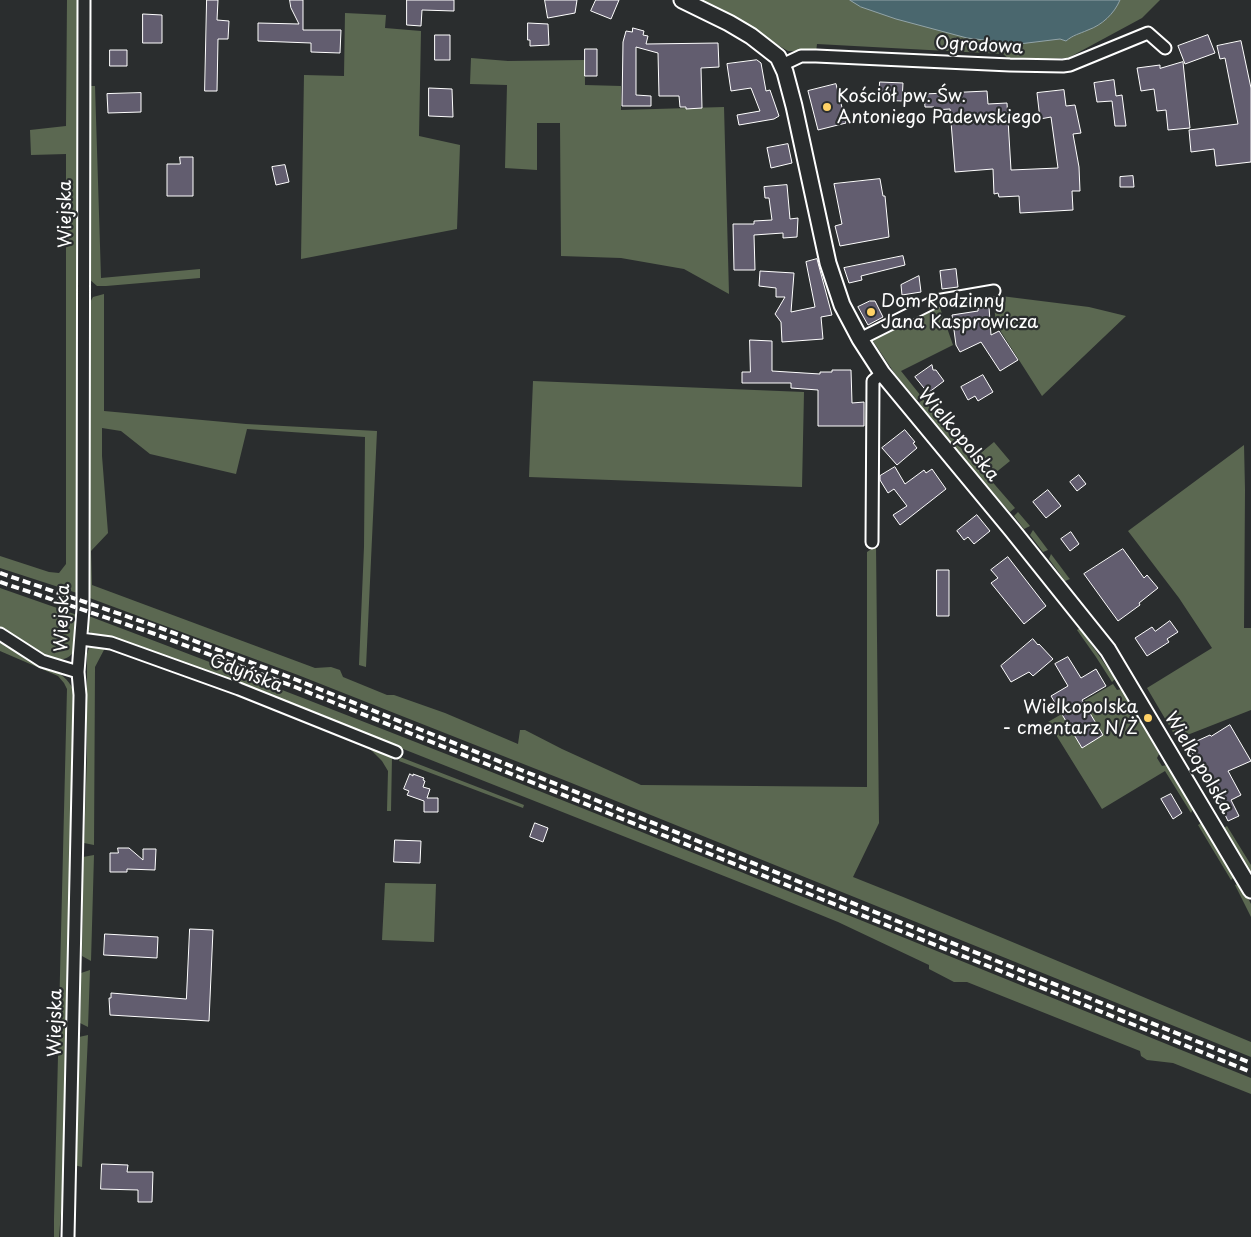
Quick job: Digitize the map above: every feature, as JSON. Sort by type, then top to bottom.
[{"type":"street","name":"Wiejska","points":[[68,1237],[80,695],[78,672],[82,639],[84,0]]},
{"type":"street","name":"Wielkopolska","points":[[684,0],[751,36],[778,56],[794,106],[828,263],[842,305],[860,339],[882,373],[1108,650],[1251,890]]},
{"type":"street","name":"Ogrodowa","points":[[782,65],[801,56],[816,56],[1063,66],[1070,65],[1148,33],[1164,48]]},
{"type":"street","points":[[860,339],[936,301],[994,291]]},
{"type":"street","points":[[872,542],[873,381],[882,373]]},
{"type":"street","points":[[0,634],[42,661],[78,672]]},
{"type":"street","name":"Gdyńska","points":[[82,639],[111,643],[129,649],[239,689],[396,752]]},
{"type":"green space","points":[[67,0],[78,0],[77,593],[0,568],[0,556],[49,572],[59,573],[66,564],[66,154],[31,155],[30,130],[66,126]]},
{"type":"green space","points":[[702,0],[1160,0],[1142,18],[1068,58],[1010,60],[1003,54],[817,44],[816,52],[788,51]]},
{"type":"green space","points":[[345,13],[386,15],[385,28],[421,31],[419,136],[460,145],[457,229],[301,259],[304,75],[344,76]]},
{"type":"green space","points":[[471,58],[508,61],[585,60],[585,85],[621,86],[621,110],[724,107],[729,294],[684,269],[621,258],[561,256],[560,123],[537,123],[537,170],[505,168],[507,85],[470,84]]},
{"type":"green space","points":[[89,86],[95,86],[101,278],[200,269],[200,278],[97,286],[88,278]]},
{"type":"green space","points":[[104,294],[104,411],[246,424],[377,431],[366,667],[359,665],[364,547],[365,437],[247,429],[236,474],[150,454],[121,431],[102,428],[102,456],[108,533],[91,551],[92,585],[315,668],[331,667],[340,670],[343,677],[387,695],[394,695],[445,713],[518,744],[520,730],[525,730],[641,785],[867,787],[867,552],[876,546],[879,823],[853,877],[1251,1042],[1251,1057],[569,782],[298,675],[87,597],[87,308],[93,297]]},
{"type":"green space","points":[[993,295],[1089,307],[1126,316],[1042,396],[996,324]]},
{"type":"green space","points":[[939,305],[953,345],[901,371],[921,396],[917,400],[895,374],[871,338]]},
{"type":"green space","points":[[533,381],[804,392],[802,487],[529,477]]},
{"type":"green space","points":[[923,399],[971,461],[994,442],[1010,461],[989,478],[1015,508],[1010,512],[968,465],[919,403]]},
{"type":"green space","points":[[1244,445],[1244,628],[1251,628],[1251,710],[1177,739],[1147,688],[1212,648],[1179,598],[1128,531]]},
{"type":"green space","points":[[1018,512],[1030,526],[1024,529],[1014,516]]},
{"type":"green space","points":[[1033,530],[1048,550],[1043,552],[1030,535]]},
{"type":"green space","points":[[1051,554],[1070,579],[1065,581],[1049,559]]},
{"type":"green space","points":[[0,588],[77,615],[75,646],[68,657],[60,659],[49,657],[27,646],[0,628]]},
{"type":"green space","points":[[86,615],[524,785],[1251,1078],[1251,1094],[1173,1063],[1147,1060],[1141,1056],[1140,1051],[967,982],[954,982],[929,969],[929,965],[838,922],[767,893],[287,703],[92,634],[86,628]]},
{"type":"green space","points":[[1080,628],[1115,679],[1112,682],[1077,630]]},
{"type":"green space","points":[[0,641],[24,656],[59,673],[73,689],[64,1174],[59,1237],[54,1237],[54,1219],[67,689],[58,676],[0,651]]},
{"type":"green space","points":[[95,645],[106,646],[95,667],[94,845],[84,843],[87,758],[87,654],[89,648]]},
{"type":"green space","points":[[1113,684],[1117,690],[1122,689],[1159,754],[1157,758],[1162,766],[1167,765],[1193,809],[1191,813],[1165,771],[1102,809],[1048,722]]},
{"type":"green space","points":[[363,742],[392,756],[391,811],[387,811],[388,771],[382,761]]},
{"type":"green space","points":[[400,757],[524,805],[523,808],[399,761]]},
{"type":"green space","points":[[1203,822],[1236,875],[1231,880],[1198,825]]},
{"type":"green space","points":[[1227,826],[1251,865],[1251,878],[1222,829]]},
{"type":"green space","points":[[94,855],[91,961],[82,956],[83,857]]},
{"type":"green space","points":[[385,883],[436,884],[434,942],[382,940]]},
{"type":"green space","points":[[1240,883],[1251,904],[1251,917],[1235,885]]},
{"type":"green space","points":[[90,970],[88,1027],[80,1023],[81,973]]},
{"type":"green space","points":[[88,1035],[82,1167],[74,1165],[79,1037]]},
{"type":"water","points":[[850,0],[1120,0],[1103,22],[1066,41],[1060,39],[1019,44],[967,38],[896,19],[861,7]]},
{"type":"building","points":[[207,0],[218,0],[217,20],[229,21],[228,39],[218,39],[217,91],[205,91]]},
{"type":"building","points":[[290,0],[303,0],[303,30],[341,30],[340,53],[311,52],[311,43],[258,41],[258,23],[299,24],[291,8]]},
{"type":"building","points":[[407,0],[454,0],[454,11],[422,10],[421,26],[407,25]]},
{"type":"building","points":[[545,0],[577,0],[575,13],[548,18]]},
{"type":"building","points":[[596,0],[619,0],[611,19],[591,11]]},
{"type":"building","points":[[143,14],[162,15],[162,43],[143,43]]},
{"type":"building","points":[[528,23],[548,24],[549,45],[530,46]]},
{"type":"building","points":[[633,28],[644,31],[643,35],[648,36],[646,44],[718,43],[719,67],[701,68],[702,108],[686,109],[686,107],[680,107],[679,96],[659,96],[658,53],[636,47],[636,95],[651,96],[651,106],[622,106],[623,42],[626,31],[632,32]]},
{"type":"building","points":[[435,35],[450,35],[450,60],[435,60]]},
{"type":"building","points":[[1208,35],[1215,53],[1185,64],[1178,46]]},
{"type":"building","points":[[1241,41],[1251,88],[1251,162],[1216,166],[1214,149],[1191,152],[1189,130],[1238,124],[1225,58],[1220,59],[1217,46]]},
{"type":"building","points":[[585,49],[597,49],[597,76],[585,76]]},
{"type":"building","points":[[110,50],[127,50],[127,66],[110,66]]},
{"type":"building","points":[[757,60],[761,63],[766,91],[770,90],[779,116],[774,119],[739,125],[737,115],[760,111],[751,88],[731,91],[727,64]]},
{"type":"building","points":[[1183,62],[1190,128],[1168,130],[1166,110],[1157,111],[1154,89],[1141,91],[1137,68],[1160,65],[1160,68]]},
{"type":"building","points":[[1114,80],[1116,96],[1122,95],[1126,126],[1115,126],[1112,101],[1097,102],[1094,83]]},
{"type":"building","points":[[880,82],[903,83],[902,101],[879,100]]},
{"type":"building","name":"Kościół pw. Św. Antoniego Padewskiego","points":[[836,84],[846,123],[818,130],[808,91]]},
{"type":"building","points":[[429,88],[452,89],[453,117],[429,116]]},
{"type":"building","points":[[1064,90],[1066,106],[1075,105],[1081,133],[1073,134],[1079,167],[1080,191],[1072,191],[1073,210],[1020,213],[1019,196],[999,197],[998,193],[994,194],[993,169],[955,172],[950,109],[934,110],[934,107],[925,107],[924,94],[987,91],[988,104],[1007,103],[1011,170],[1058,168],[1051,117],[1040,119],[1037,93]]},
{"type":"building","points":[[141,93],[141,112],[108,113],[107,94]]},
{"type":"building","points":[[788,144],[792,163],[771,168],[767,148]]},
{"type":"building","points":[[180,157],[193,157],[193,196],[167,196],[167,164],[180,164]]},
{"type":"building","points":[[285,165],[289,182],[276,185],[272,167]]},
{"type":"building","points":[[1133,176],[1134,187],[1120,187],[1120,177]]},
{"type":"building","points":[[880,179],[883,196],[885,196],[889,237],[840,246],[835,226],[842,224],[834,184]]},
{"type":"building","points":[[787,185],[790,219],[798,218],[797,237],[783,238],[783,233],[754,235],[755,270],[734,270],[733,224],[754,224],[754,221],[772,220],[769,198],[765,198],[764,187]]},
{"type":"building","points":[[903,256],[905,265],[861,276],[862,280],[849,283],[844,268]]},
{"type":"building","points":[[817,259],[832,315],[821,317],[823,339],[782,342],[781,322],[775,314],[785,297],[776,297],[776,288],[759,286],[760,271],[794,273],[791,312],[815,307],[806,262]]},
{"type":"building","points":[[956,269],[958,287],[942,289],[940,271]]},
{"type":"building","points":[[919,276],[921,292],[902,295],[901,285]]},
{"type":"building","name":"Dom Rodzinny Jana Kasprowicza","points":[[870,301],[875,301],[883,317],[868,325],[858,307]]},
{"type":"building","points":[[989,307],[991,335],[999,331],[1018,360],[1000,371],[981,342],[960,352],[956,345],[952,315],[978,311],[978,309]]},
{"type":"building","points":[[750,340],[772,341],[772,371],[820,374],[820,372],[832,372],[832,370],[851,370],[852,403],[864,402],[864,426],[818,426],[818,390],[791,388],[791,383],[742,383],[742,372],[750,372]]},
{"type":"building","points":[[932,365],[933,370],[936,370],[944,381],[928,393],[915,377]]},
{"type":"building","points":[[983,375],[993,392],[978,401],[975,396],[968,400],[961,387]]},
{"type":"building","points":[[905,430],[915,442],[913,443],[917,448],[897,465],[882,448]]},
{"type":"building","points":[[895,467],[905,484],[924,470],[926,473],[932,469],[946,489],[900,525],[893,515],[907,506],[894,489],[888,493],[880,480],[880,476]]},
{"type":"building","points":[[1079,475],[1086,484],[1077,491],[1070,482]]},
{"type":"building","points":[[1048,490],[1061,506],[1046,518],[1033,502]]},
{"type":"building","points":[[977,515],[990,531],[974,544],[968,537],[964,540],[957,531]]},
{"type":"building","points":[[1071,532],[1079,544],[1070,551],[1061,539]]},
{"type":"building","points":[[1123,549],[1144,578],[1147,575],[1158,588],[1139,603],[1140,605],[1118,621],[1084,574]]},
{"type":"building","points":[[1008,557],[1046,606],[1024,624],[991,583],[998,578],[991,570]]},
{"type":"building","points":[[937,570],[949,570],[949,616],[937,616]]},
{"type":"building","points":[[1170,621],[1178,632],[1167,639],[1169,642],[1147,656],[1135,638],[1152,627],[1155,631]]},
{"type":"building","points":[[1033,639],[1053,659],[1033,676],[1029,672],[1011,682],[1001,666]]},
{"type":"building","points":[[1068,657],[1081,678],[1096,669],[1106,686],[1082,700],[1103,735],[1082,748],[1051,696],[1068,686],[1055,664]]},
{"type":"building","points":[[1230,725],[1251,761],[1228,771],[1241,795],[1231,800],[1239,816],[1228,821],[1188,745],[1211,736]]},
{"type":"building","points":[[410,774],[424,778],[423,787],[430,789],[427,798],[438,798],[438,812],[424,812],[424,801],[407,795],[409,791],[404,789]]},
{"type":"building","points":[[1171,794],[1182,813],[1173,819],[1161,799]]},
{"type":"building","points":[[535,823],[548,828],[543,842],[530,837]]},
{"type":"building","points":[[395,840],[421,841],[420,863],[394,862]]},
{"type":"building","points":[[118,848],[129,848],[143,860],[143,849],[156,849],[155,870],[127,869],[127,872],[110,872],[110,853],[118,853]]},
{"type":"building","points":[[190,929],[213,930],[209,1021],[110,1015],[109,998],[111,998],[111,993],[186,999]]},
{"type":"building","points":[[105,934],[158,937],[157,958],[104,955]]},
{"type":"building","points":[[102,1164],[128,1165],[127,1172],[153,1172],[152,1202],[138,1202],[138,1190],[101,1189]]},
{"type":"railway","points":[[0,573],[158,627],[297,680],[1251,1063]]},
{"type":"railway","points":[[0,582],[155,634],[295,687],[1251,1072]]},
{"type":"place","name":"Kościół pw. Św. Antoniego Padewskiego","points":[[827,107]]},
{"type":"place","name":"Dom Rodzinny Jana Kasprowicza","points":[[871,312]]},
{"type":"place","name":"Wielkopolska - cmentarz N/Ż","points":[[1148,718]]}]
